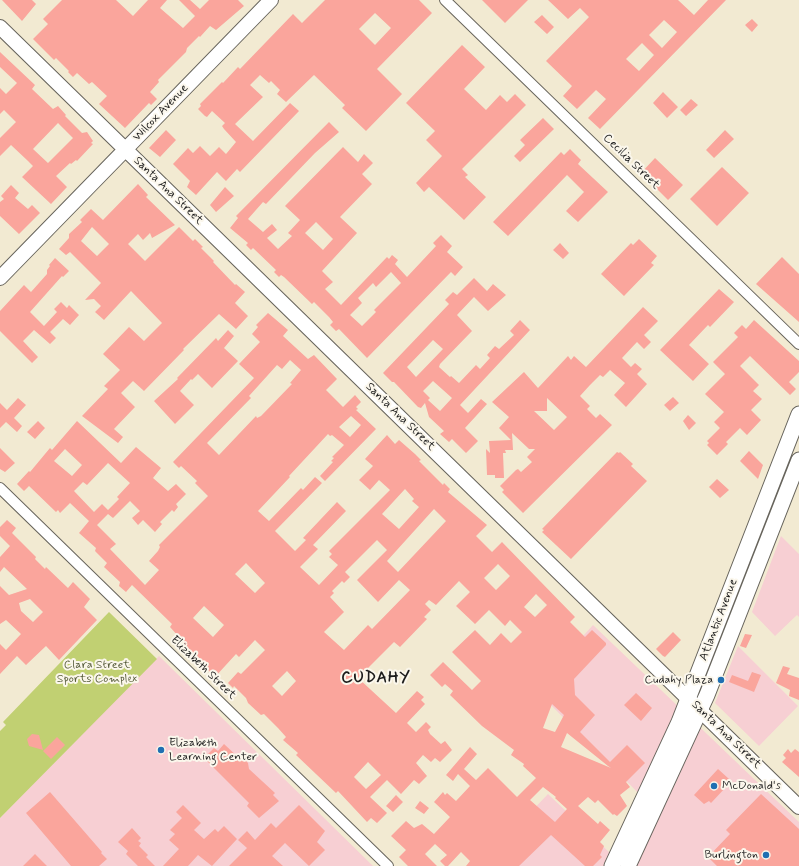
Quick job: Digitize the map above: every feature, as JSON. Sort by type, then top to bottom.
[{"type":"main road","name":"Atlantic Avenue","points":[[612,866],[665,754],[794,441],[799,414]]},
{"type":"main road","name":"Atlantic Avenue","points":[[628,866],[700,710],[741,610],[799,460]]},
{"type":"street","name":"Wilcox Avenue","points":[[0,278],[272,0]]},
{"type":"street","name":"Cecilia Street","points":[[445,0],[799,344]]},
{"type":"street","name":"Santa Ana Street","points":[[0,27],[799,807]]},
{"type":"street","name":"Elizabeth Street","points":[[0,488],[388,866]]},
{"type":"shaded area","points":[[781,536],[799,554],[799,617],[797,615],[775,636],[752,612]]},
{"type":"shaded area","points":[[593,625],[799,822],[799,866],[635,866],[660,815],[535,689]]},
{"type":"shaded area","points":[[738,646],[798,706],[759,746],[715,703]]},
{"type":"shaded area","name":"Elizabeth Learning Center","points":[[159,656],[373,866],[0,866],[0,818]]},
{"type":"shaded area","points":[[548,794],[610,853],[623,866],[479,866]]},
{"type":"green space","name":"Clara Street Sports Complex","points":[[109,612],[157,659],[0,818],[0,731],[6,725],[3,722]]},
{"type":"building","points":[[2,0],[32,0],[36,4],[22,21]]},
{"type":"building","points":[[62,0],[116,0],[133,16],[148,0],[167,0],[160,8],[183,28],[195,16],[179,0],[190,0],[200,9],[209,0],[238,0],[244,6],[216,30],[210,26],[187,48],[186,52],[158,80],[159,82],[150,92],[157,99],[151,105],[149,103],[125,128],[99,104],[107,96],[92,82],[89,84],[77,73],[73,77],[56,58],[54,60],[33,39],[48,24],[43,19]]},
{"type":"building","points":[[325,0],[419,0],[432,13],[377,69],[402,94],[366,131],[342,108],[345,105],[314,75],[286,102],[277,94],[280,90],[271,81],[269,83],[260,75],[250,85],[263,97],[235,124],[253,141],[290,103],[299,111],[240,172],[237,169],[226,181],[217,172],[196,195],[187,187],[190,181],[173,164],[188,148],[193,153],[200,146],[210,156],[219,147],[226,154],[236,142],[222,126],[225,123],[212,111],[207,117],[205,116],[198,109],[201,106],[200,104],[238,67],[240,69],[293,14],[302,23]],"holes":[[[375,13],[391,28],[375,45],[359,29]]]},
{"type":"building","points":[[482,0],[528,0],[505,23]]},
{"type":"building","points":[[548,0],[678,0],[694,15],[708,0],[726,0],[600,129],[588,118],[606,99],[596,90],[577,109],[563,96],[572,86],[546,61],[589,17],[580,8],[568,19]],"holes":[[[664,20],[677,32],[662,48],[649,35]],[[642,43],[654,55],[639,71],[626,59]]]},
{"type":"building","points":[[542,15],[554,27],[547,34],[534,22]]},
{"type":"building","points":[[752,19],[758,25],[752,32],[745,25]]},
{"type":"building","points":[[462,45],[485,67],[464,89],[486,110],[500,95],[507,102],[515,94],[526,105],[462,169],[468,175],[465,177],[486,197],[464,220],[429,187],[424,192],[416,183],[442,156],[426,140],[435,131],[406,103]]},
{"type":"building","points":[[0,52],[35,85],[32,89],[53,109],[58,106],[66,115],[65,116],[82,133],[87,132],[93,141],[91,143],[93,144],[77,161],[76,160],[71,164],[70,163],[56,176],[67,187],[51,204],[22,177],[33,166],[11,145],[0,156],[0,138],[16,122],[4,110],[0,114],[0,88],[6,94],[17,83],[0,67]],"holes":[[[58,123],[73,138],[48,163],[33,149]]]},
{"type":"building","points":[[663,92],[678,107],[667,118],[653,103]]},
{"type":"building","points":[[691,99],[698,105],[686,116],[680,110]]},
{"type":"building","points":[[543,118],[554,129],[520,162],[514,156],[525,145],[520,140]]},
{"type":"building","points":[[329,122],[339,132],[315,153],[266,204],[263,202],[248,219],[263,232],[272,224],[277,230],[267,238],[278,249],[292,236],[288,233],[300,220],[285,206],[343,147],[358,162],[364,154],[373,163],[362,174],[372,184],[340,217],[357,233],[322,271],[333,282],[325,289],[341,305],[387,257],[389,259],[392,255],[398,260],[395,264],[407,277],[436,246],[433,243],[441,235],[452,246],[447,252],[463,267],[455,276],[451,272],[367,358],[339,329],[336,331],[330,325],[333,322],[314,302],[312,304],[284,277],[281,275],[279,277],[274,272],[276,270],[253,248],[251,250],[246,245],[248,243],[230,228],[238,218],[236,216]],"holes":[[[316,222],[333,239],[323,250],[305,233]],[[391,272],[401,283],[374,310],[376,312],[362,326],[350,315],[362,303],[358,298],[373,283],[376,287]]]},
{"type":"building","points":[[166,130],[176,140],[160,157],[149,148]]},
{"type":"building","points":[[725,130],[734,139],[714,158],[706,150]]},
{"type":"building","points":[[570,149],[581,160],[578,164],[608,192],[578,222],[566,211],[584,192],[567,175],[508,236],[493,222],[561,152],[564,155]]},
{"type":"building","points":[[655,158],[683,185],[668,200],[641,173]]},
{"type":"building","points":[[722,167],[749,193],[717,226],[690,199]]},
{"type":"building","points":[[138,184],[148,195],[146,197],[175,225],[152,238],[150,233],[143,240],[138,234],[128,244],[145,261],[179,227],[193,241],[195,239],[203,247],[201,248],[214,261],[213,262],[235,285],[236,284],[245,292],[235,303],[248,316],[236,329],[219,314],[183,349],[184,350],[144,391],[133,381],[121,393],[135,407],[114,429],[123,437],[118,443],[82,416],[108,389],[104,386],[120,370],[103,354],[129,327],[144,341],[162,323],[131,291],[104,320],[95,312],[101,306],[94,299],[85,300],[101,283],[70,252],[66,255],[59,249],[69,238],[69,234],[82,222],[80,220],[91,209],[103,220]],"holes":[[[92,227],[109,244],[97,256],[81,241]]]},
{"type":"building","points":[[11,185],[19,193],[15,198],[28,209],[32,205],[40,213],[19,234],[0,216],[0,202],[4,199],[1,196]]},
{"type":"building","points":[[225,187],[234,196],[216,212],[210,205]]},
{"type":"building","points":[[639,239],[657,256],[651,263],[654,265],[624,296],[601,274],[631,243],[633,245]]},
{"type":"building","points":[[560,243],[569,253],[563,259],[553,250]]},
{"type":"building","points":[[782,257],[799,274],[799,322],[756,284]]},
{"type":"building","points":[[55,258],[69,271],[63,277],[62,276],[30,312],[44,326],[57,312],[54,309],[61,302],[67,308],[69,305],[79,315],[70,325],[63,319],[50,332],[56,338],[50,344],[34,330],[23,341],[38,357],[32,363],[0,331],[0,311],[24,285],[31,292],[47,274],[49,265]]},
{"type":"building","points":[[474,278],[487,291],[493,284],[506,295],[488,311],[474,297],[457,315],[472,331],[440,364],[439,367],[459,383],[476,365],[480,369],[490,358],[487,355],[495,346],[499,349],[514,335],[510,331],[520,320],[530,330],[460,405],[468,413],[481,399],[487,404],[465,428],[478,441],[466,453],[452,439],[449,442],[440,434],[444,431],[429,417],[425,403],[421,408],[418,407],[394,382],[392,382],[383,373],[449,304],[445,300],[453,292],[457,295]],"holes":[[[433,340],[443,349],[416,377],[407,367]],[[433,381],[452,398],[440,411],[428,400],[430,398],[423,391]]]},
{"type":"building","points":[[719,289],[734,302],[710,327],[708,325],[689,345],[709,364],[693,381],[660,350]]},
{"type":"building","points":[[643,307],[658,321],[644,335],[651,342],[644,349],[637,342],[622,358],[631,367],[635,363],[642,369],[637,374],[647,384],[626,407],[614,395],[625,383],[610,370],[603,377],[600,375],[590,385],[580,396],[590,406],[587,409],[596,418],[600,414],[612,425],[523,513],[502,492],[504,490],[500,486],[516,470],[518,469],[521,472],[532,462],[527,457],[535,449],[529,449],[512,433],[513,450],[505,450],[506,453],[503,453],[504,478],[495,478],[495,475],[487,475],[486,449],[490,453],[489,441],[511,440],[499,428],[509,417],[492,402],[524,372],[538,388],[568,356],[571,360],[574,356],[586,367]],"holes":[[[547,398],[567,417],[554,430],[534,411],[547,411]]]},
{"type":"building","points":[[268,313],[288,330],[283,336],[308,359],[314,355],[337,379],[326,390],[343,407],[355,395],[361,402],[356,407],[358,409],[356,410],[376,429],[325,481],[320,476],[333,462],[331,461],[334,458],[332,457],[344,445],[332,435],[330,436],[328,434],[258,511],[269,521],[301,488],[303,490],[315,477],[322,483],[275,531],[295,551],[306,540],[303,538],[337,502],[346,511],[313,545],[318,549],[300,567],[319,585],[338,565],[329,557],[332,554],[329,551],[390,490],[379,480],[370,490],[359,480],[373,466],[365,459],[387,435],[395,444],[399,440],[415,454],[421,460],[419,461],[443,485],[444,483],[450,489],[448,492],[487,525],[476,536],[492,552],[502,542],[575,617],[570,622],[585,637],[592,630],[606,643],[606,645],[574,679],[575,695],[595,715],[580,732],[610,762],[627,745],[645,763],[626,782],[630,787],[620,795],[627,806],[617,816],[614,814],[613,815],[598,800],[595,803],[588,797],[578,806],[598,824],[600,821],[610,830],[600,842],[604,846],[600,855],[602,857],[593,866],[585,866],[551,835],[519,866],[466,866],[470,861],[461,852],[448,866],[445,866],[440,861],[447,855],[435,844],[425,854],[437,866],[408,866],[399,857],[406,850],[391,836],[406,821],[414,828],[422,824],[434,834],[450,817],[434,802],[443,792],[445,795],[447,793],[456,801],[470,786],[458,774],[453,781],[446,775],[470,747],[477,754],[464,769],[476,780],[488,768],[517,797],[536,778],[523,766],[524,764],[511,755],[514,750],[482,726],[450,695],[453,691],[445,684],[442,687],[430,675],[443,662],[472,690],[481,681],[452,652],[475,630],[490,645],[501,633],[511,643],[522,632],[510,620],[505,626],[489,610],[475,624],[456,606],[470,592],[459,581],[436,605],[429,600],[425,604],[431,610],[424,617],[427,619],[400,647],[394,642],[358,678],[396,713],[417,691],[424,697],[421,700],[425,704],[407,723],[416,732],[426,722],[431,727],[428,730],[430,734],[441,744],[445,741],[452,750],[440,762],[435,758],[431,762],[423,755],[416,763],[427,776],[419,784],[414,780],[401,794],[387,780],[370,797],[387,813],[377,823],[371,818],[367,822],[338,791],[336,793],[296,755],[298,753],[283,740],[286,737],[264,714],[261,715],[248,703],[246,698],[234,686],[233,688],[228,683],[238,672],[241,674],[265,650],[255,640],[239,657],[236,654],[215,677],[178,638],[179,637],[170,627],[172,624],[132,585],[126,592],[119,586],[120,582],[104,567],[107,563],[95,551],[96,548],[79,533],[89,521],[70,503],[60,513],[58,510],[56,512],[29,486],[24,491],[17,484],[29,471],[30,472],[50,448],[52,450],[77,421],[121,463],[136,447],[161,468],[153,478],[168,491],[176,484],[186,494],[176,504],[178,507],[174,512],[172,510],[160,522],[162,524],[155,532],[143,520],[138,525],[132,518],[140,511],[130,501],[113,518],[108,514],[97,525],[116,544],[110,549],[145,585],[159,570],[149,561],[158,551],[160,547],[159,545],[208,496],[195,483],[197,481],[181,466],[179,468],[173,462],[254,378],[239,364],[260,342],[252,334],[258,327],[256,325]],"holes":[[[290,360],[301,370],[290,383],[292,384],[261,416],[257,418],[256,416],[219,455],[207,443],[251,398],[249,396],[277,365],[282,369]],[[351,416],[361,425],[350,437],[339,427]],[[65,449],[82,465],[72,476],[54,461]],[[108,463],[130,483],[117,497],[119,499],[108,510],[102,504],[94,512],[74,491],[83,482],[87,485]],[[405,489],[414,499],[412,501],[419,507],[399,529],[382,514]],[[434,509],[446,521],[398,572],[387,561]],[[377,540],[387,550],[357,580],[378,602],[399,580],[410,590],[372,629],[368,625],[344,650],[324,632],[344,612],[330,597],[334,593],[332,591],[342,581],[344,583],[350,577],[345,572]],[[246,563],[265,583],[255,593],[235,574]],[[498,564],[510,576],[496,590],[484,578]],[[536,594],[547,605],[535,617],[524,607]],[[204,606],[224,625],[213,637],[193,618]],[[287,671],[296,681],[282,696],[272,686]],[[552,704],[564,715],[555,732],[543,728]],[[567,733],[611,768],[561,747]],[[368,762],[381,775],[366,789],[354,777]],[[543,787],[556,797],[555,798],[567,809],[555,822],[530,800]]]},
{"type":"building","points":[[754,320],[799,361],[799,372],[789,382],[796,389],[790,395],[750,356],[740,366],[759,385],[753,391],[762,399],[751,410],[761,420],[747,435],[740,428],[726,442],[728,444],[717,455],[707,445],[709,443],[707,441],[720,428],[714,422],[724,412],[705,394],[725,374],[713,362],[738,337],[734,333],[742,325],[746,329]]},
{"type":"building","points":[[228,330],[234,336],[224,348],[238,361],[212,388],[198,374],[192,380],[191,379],[180,391],[194,405],[175,424],[154,401],[178,379],[177,378],[216,338],[218,341]]},
{"type":"building","points":[[673,397],[679,403],[670,411],[664,405]]},
{"type":"building","points":[[18,398],[26,405],[14,418],[22,426],[17,432],[6,422],[0,428],[0,403],[7,410]]},
{"type":"building","points":[[688,415],[696,423],[689,430],[683,421]]},
{"type":"building","points":[[38,421],[45,428],[35,439],[27,432]]},
{"type":"building","points":[[0,448],[15,463],[5,472],[0,469]]},
{"type":"building","points":[[749,451],[763,465],[758,479],[740,461]]},
{"type":"building","points":[[617,452],[620,452],[633,464],[631,466],[647,481],[571,559],[542,532],[544,530],[542,529]]},
{"type":"building","points":[[717,479],[729,490],[720,498],[709,487]]},
{"type":"building","points":[[7,520],[16,528],[12,533],[36,557],[35,559],[45,569],[46,567],[68,588],[73,582],[90,599],[84,607],[97,620],[59,660],[46,646],[26,665],[17,656],[0,674],[0,644],[6,650],[21,634],[6,620],[0,624],[0,586],[9,595],[27,589],[4,567],[0,572],[0,557],[10,546],[0,536],[0,527]],"holes":[[[30,599],[43,612],[33,622],[21,611],[19,603]]]},
{"type":"building","points":[[673,632],[681,640],[665,657],[656,649]]},
{"type":"building","points":[[745,634],[752,635],[746,648],[740,646]]},
{"type":"building","points":[[783,666],[790,668],[787,674],[799,678],[799,700],[789,696],[790,690],[776,683]]},
{"type":"building","points":[[752,672],[761,675],[754,692],[729,682],[732,675],[748,681]]},
{"type":"building","points":[[636,693],[652,708],[641,721],[624,705]]},
{"type":"building","points":[[32,734],[39,735],[43,750],[29,746],[27,739]]},
{"type":"building","points":[[57,737],[65,745],[51,759],[43,751]]},
{"type":"building","points":[[224,744],[239,758],[244,759],[248,763],[249,769],[275,793],[273,795],[279,801],[259,818],[247,806],[249,803],[204,758],[214,748],[218,751]]},
{"type":"building","points":[[788,749],[791,753],[795,749],[799,752],[799,777],[782,762],[786,758],[783,755]]},
{"type":"building","name":"McDonald's","points":[[718,769],[729,779],[724,785],[726,787],[711,803],[709,801],[704,804],[694,795]]},
{"type":"building","points":[[50,792],[107,859],[99,866],[71,866],[26,813]]},
{"type":"building","points":[[761,794],[799,829],[799,866],[717,866],[708,857],[730,834],[726,830]]},
{"type":"building","points":[[396,795],[403,802],[393,812],[386,806]]},
{"type":"building","points":[[420,801],[429,808],[424,814],[415,808]]},
{"type":"building","points":[[183,805],[201,823],[194,830],[204,839],[215,829],[218,832],[224,826],[237,839],[212,866],[198,855],[188,866],[163,866],[179,849],[169,840],[175,834],[170,830],[182,818],[176,812]]},
{"type":"building","points":[[299,805],[325,831],[317,842],[325,850],[309,866],[285,843],[272,856],[283,866],[229,866],[247,848],[238,840],[247,831],[255,840],[271,823],[276,828]]},
{"type":"building","points":[[132,828],[141,838],[138,841],[141,843],[139,846],[148,855],[146,857],[155,866],[138,866],[126,854],[128,851],[118,842]]},
{"type":"building","points":[[35,854],[47,866],[23,866]]},
{"type":"place","name":"Cudahy Plaza","points":[[721,680]]},
{"type":"place","name":"Elizabeth Learning Center","points":[[161,750]]},
{"type":"place","name":"McDonald's","points":[[714,786]]},
{"type":"place","name":"Burlington","points":[[766,855]]},
{"type":"district","name":"CUDAHY","points":[[376,679]]}]
